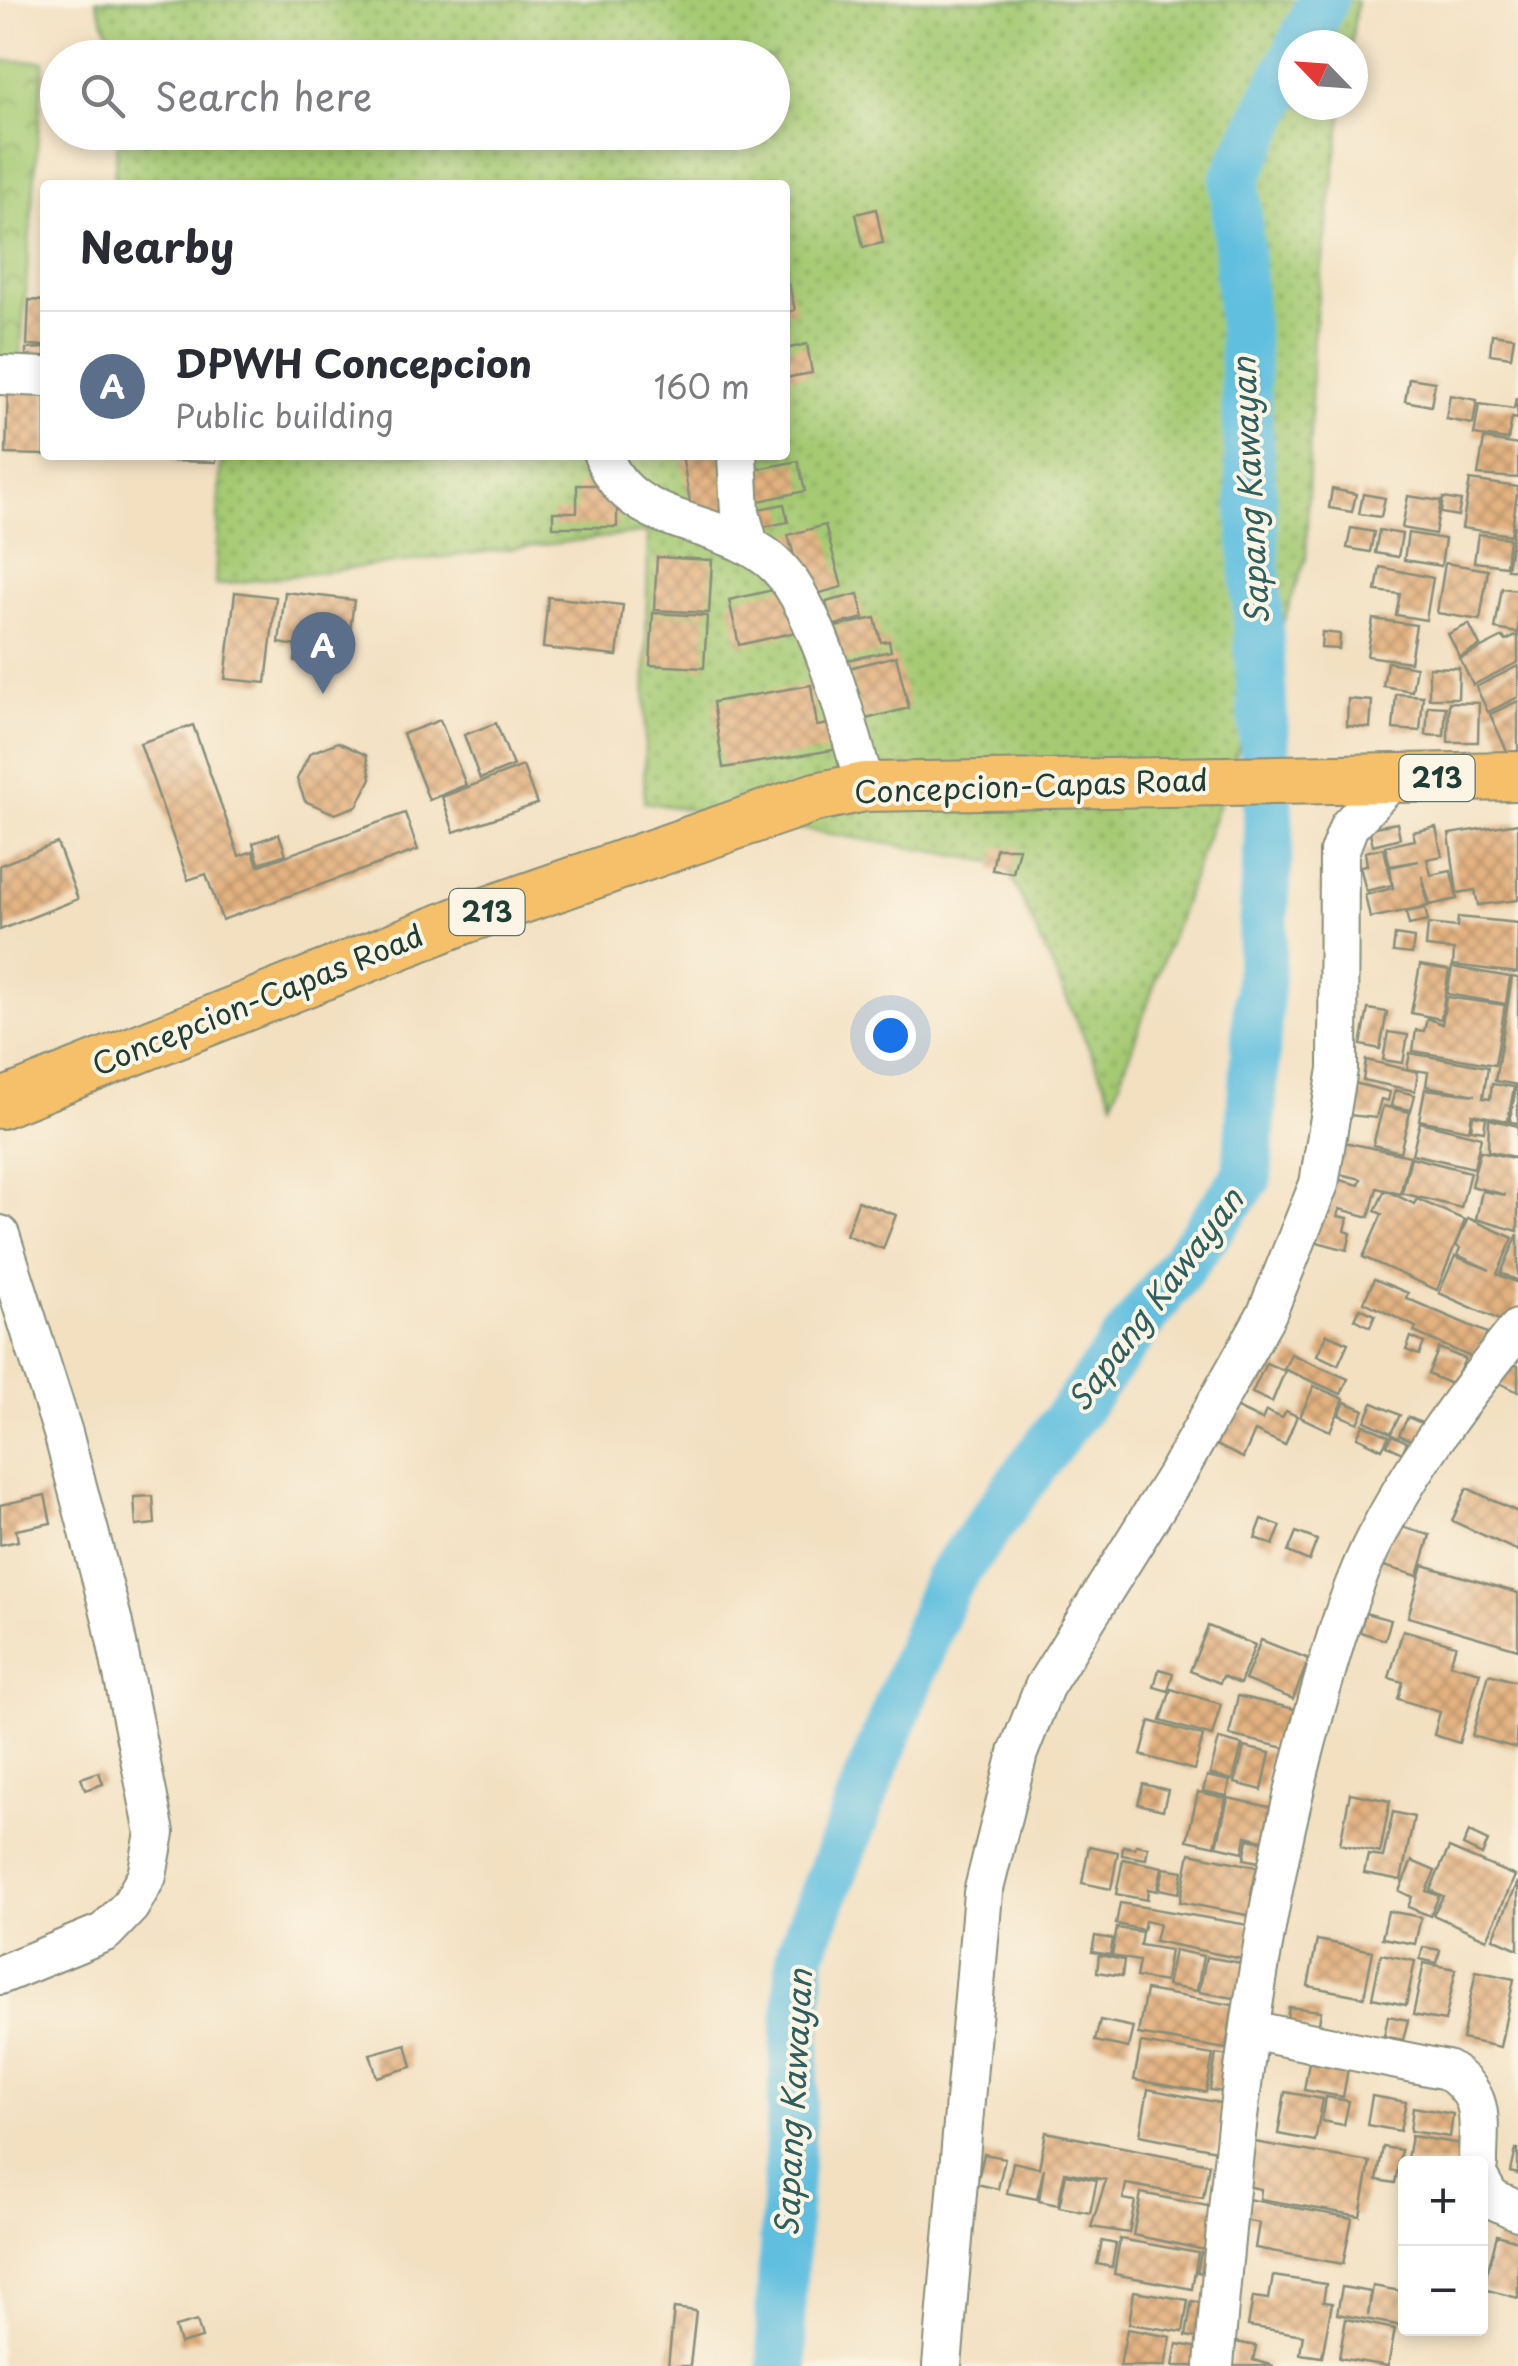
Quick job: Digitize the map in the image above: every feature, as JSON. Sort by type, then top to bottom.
[{"type":"main road","name":"Concepcion-Capas Road","points":[[0,1104],[465,919],[816,796],[865,787],[1518,776]]},
{"type":"street","points":[[0,376],[40,377]]},
{"type":"street","points":[[606,460],[621,490],[644,504],[749,545],[778,568],[799,598],[847,718],[865,787]]},
{"type":"street","points":[[737,460],[740,512],[749,545]]},
{"type":"street","points":[[942,2366],[983,1893],[1018,1753],[1044,1687],[1178,1472],[1267,1314],[1319,1184],[1338,1069],[1339,852],[1374,779]]},
{"type":"street","points":[[0,1235],[63,1433],[112,1618],[155,1833],[147,1876],[130,1906],[105,1932],[0,1975]]},
{"type":"street","points":[[1214,2366],[1250,2030],[1282,1844],[1323,1682],[1354,1586],[1414,1468],[1518,1329]]},
{"type":"street","points":[[1250,2030],[1447,2070],[1471,2086],[1478,2108],[1478,2156]]},
{"type":"street","points":[[1488,2194],[1518,2211]]},
{"type":"green space","points":[[96,0],[1357,0],[1353,30],[1278,30],[1278,120],[1341,120],[1313,337],[1306,558],[1113,1101],[1006,864],[644,802],[648,532],[215,585],[221,460],[790,460],[790,180],[114,180],[117,150],[790,150],[790,40],[111,40]]},
{"type":"green space","points":[[0,61],[40,61],[40,111],[20,360],[0,359]]},
{"type":"building","points":[[876,209],[883,243],[863,247],[856,214]]},
{"type":"building","points":[[29,300],[40,301],[40,346],[27,345]]},
{"type":"building","points":[[1492,334],[1514,337],[1511,357],[1490,354]]},
{"type":"building","points":[[807,344],[812,373],[790,377],[790,348]]},
{"type":"building","points":[[40,348],[40,368],[26,369],[26,349]]},
{"type":"building","points":[[1409,378],[1435,382],[1431,406],[1405,401]]},
{"type":"building","points":[[8,385],[40,386],[40,455],[6,454]]},
{"type":"building","points":[[1450,395],[1477,400],[1473,424],[1446,419]]},
{"type":"building","points":[[1516,397],[1518,419],[1512,418],[1508,440],[1474,435],[1479,404],[1514,409]]},
{"type":"building","points":[[1484,439],[1518,445],[1518,478],[1478,475]]},
{"type":"building","points":[[174,460],[216,460],[216,462]]},
{"type":"building","points":[[683,460],[721,460],[729,513],[693,520]]},
{"type":"building","points":[[798,461],[805,491],[759,501],[753,470]]},
{"type":"building","points":[[1470,480],[1518,487],[1511,535],[1462,528]]},
{"type":"building","points":[[577,485],[617,485],[617,527],[553,527],[553,512],[577,512]]},
{"type":"building","points":[[1332,489],[1356,494],[1352,512],[1329,508]]},
{"type":"building","points":[[1363,494],[1385,498],[1381,517],[1359,514]]},
{"type":"building","points":[[1408,496],[1441,501],[1435,534],[1402,528]]},
{"type":"building","points":[[1443,498],[1461,501],[1458,516],[1441,513]]},
{"type":"building","points":[[784,504],[788,522],[763,527],[759,509]]},
{"type":"building","points":[[825,525],[842,587],[806,597],[788,535]]},
{"type":"building","points":[[1514,526],[1518,527],[1518,570],[1507,569]]},
{"type":"building","points":[[1351,528],[1374,532],[1370,552],[1347,548]]},
{"type":"building","points":[[1379,530],[1402,534],[1398,557],[1375,553]]},
{"type":"building","points":[[1408,533],[1445,539],[1441,566],[1404,560]]},
{"type":"building","points":[[1478,534],[1509,538],[1506,566],[1474,562]]},
{"type":"building","points":[[657,557],[712,560],[709,613],[654,610]]},
{"type":"building","points":[[1445,563],[1488,570],[1480,620],[1437,613]]},
{"type":"building","points":[[1380,567],[1433,578],[1426,620],[1396,615],[1400,594],[1376,591]]},
{"type":"building","points":[[790,586],[800,631],[739,645],[729,600]]},
{"type":"building","points":[[1502,588],[1518,590],[1518,633],[1495,629]]},
{"type":"building","points":[[235,592],[276,597],[266,683],[225,679]]},
{"type":"building","points":[[285,592],[354,600],[348,647],[320,643],[318,664],[295,661],[297,646],[279,643]]},
{"type":"building","points":[[858,594],[864,618],[831,626],[826,602]]},
{"type":"building","points":[[548,597],[623,605],[617,656],[543,648]]},
{"type":"building","points":[[653,613],[707,616],[704,668],[650,665]]},
{"type":"building","points":[[875,618],[881,642],[889,641],[891,651],[842,661],[835,627]]},
{"type":"building","points":[[1373,619],[1416,625],[1410,662],[1367,656]]},
{"type":"building","points":[[1469,624],[1480,646],[1460,657],[1448,634]]},
{"type":"building","points":[[1322,632],[1340,634],[1339,649],[1321,648]]},
{"type":"building","points":[[1518,635],[1518,662],[1473,685],[1460,659],[1503,637],[1506,641]]},
{"type":"building","points":[[896,656],[909,708],[862,720],[849,668]]},
{"type":"building","points":[[1387,662],[1416,667],[1412,691],[1383,686]]},
{"type":"building","points":[[1518,666],[1518,697],[1488,712],[1476,687]]},
{"type":"building","points":[[1429,667],[1459,668],[1458,698],[1429,698]]},
{"type":"building","points":[[811,685],[817,726],[840,722],[845,748],[723,768],[713,702]]},
{"type":"building","points":[[1396,694],[1423,696],[1420,731],[1393,729]]},
{"type":"building","points":[[1348,699],[1372,701],[1370,728],[1347,726]]},
{"type":"building","points":[[1518,701],[1518,775],[1490,714]]},
{"type":"building","points":[[1449,702],[1479,703],[1478,742],[1448,742]]},
{"type":"building","points":[[1428,706],[1446,707],[1444,736],[1426,735]]},
{"type":"building","points":[[440,720],[466,785],[429,800],[403,734]]},
{"type":"building","points":[[496,723],[513,766],[480,779],[464,735]]},
{"type":"building","points":[[193,725],[239,856],[253,851],[258,866],[405,813],[418,850],[222,920],[206,874],[188,880],[140,743]]},
{"type":"building","points":[[338,742],[366,755],[371,778],[357,806],[335,814],[305,801],[297,779],[310,753]]},
{"type":"building","points":[[523,766],[537,804],[454,832],[442,797]]},
{"type":"building","points":[[1397,823],[1400,838],[1373,845],[1369,828]]},
{"type":"building","points":[[1518,823],[1518,900],[1478,905],[1475,890],[1457,893],[1449,834]]},
{"type":"building","points":[[1436,827],[1442,856],[1427,859],[1431,875],[1451,871],[1457,899],[1430,905],[1422,876],[1428,906],[1370,918],[1365,895],[1393,888],[1390,867],[1419,861],[1390,866],[1385,846],[1415,840],[1413,832]]},
{"type":"building","points":[[279,834],[286,854],[259,863],[253,843]]},
{"type":"building","points":[[57,843],[78,899],[0,930],[0,865]]},
{"type":"building","points":[[996,848],[1019,848],[1013,873],[992,870]]},
{"type":"building","points":[[1384,848],[1392,885],[1366,891],[1360,866],[1367,865],[1365,852]]},
{"type":"building","points":[[1425,908],[1428,921],[1409,925],[1406,912]]},
{"type":"building","points":[[1458,917],[1518,923],[1517,973],[1453,965],[1454,950],[1426,947],[1428,924],[1457,927]]},
{"type":"building","points":[[1395,935],[1414,938],[1412,954],[1393,952]]},
{"type":"building","points":[[1420,965],[1449,970],[1441,1019],[1411,1013]]},
{"type":"building","points":[[1452,967],[1510,977],[1506,1004],[1447,994]]},
{"type":"building","points":[[1512,977],[1518,978],[1518,1085],[1495,1081]]},
{"type":"building","points":[[1446,997],[1505,1005],[1495,1065],[1413,1051],[1416,1030],[1424,1031],[1427,1018],[1442,1024]]},
{"type":"building","points":[[1368,1009],[1387,1012],[1380,1049],[1361,1045]]},
{"type":"building","points":[[1388,1032],[1408,1035],[1403,1063],[1383,1060]]},
{"type":"building","points":[[1410,1053],[1488,1067],[1483,1098],[1490,1099],[1492,1084],[1514,1087],[1508,1121],[1472,1114],[1469,1130],[1419,1120],[1425,1089],[1476,1095],[1426,1086],[1428,1072],[1407,1069]]},
{"type":"building","points":[[1366,1060],[1418,1072],[1415,1091],[1363,1080]]},
{"type":"building","points":[[1354,1083],[1390,1092],[1388,1101],[1381,1099],[1376,1118],[1348,1115]]},
{"type":"building","points":[[1518,1086],[1518,1123],[1510,1122]]},
{"type":"building","points":[[1395,1090],[1415,1095],[1411,1110],[1391,1106]]},
{"type":"building","points":[[1383,1106],[1410,1112],[1400,1152],[1373,1145]]},
{"type":"building","points":[[1473,1115],[1486,1117],[1484,1131],[1471,1129]]},
{"type":"building","points":[[1489,1119],[1518,1126],[1518,1158],[1488,1151]]},
{"type":"building","points":[[1420,1122],[1481,1137],[1474,1168],[1412,1154]]},
{"type":"building","points":[[1339,1141],[1410,1156],[1400,1194],[1377,1188],[1369,1217],[1340,1209],[1338,1216],[1348,1218],[1345,1231],[1351,1233],[1347,1250],[1313,1241],[1333,1178],[1359,1185],[1361,1179],[1331,1172]]},
{"type":"building","points":[[1480,1151],[1518,1159],[1518,1231],[1476,1219],[1482,1191],[1506,1195],[1471,1186]]},
{"type":"building","points":[[1411,1157],[1470,1172],[1461,1208],[1402,1193]]},
{"type":"building","points":[[1385,1190],[1465,1220],[1437,1290],[1363,1257],[1382,1214],[1375,1211]]},
{"type":"building","points":[[858,1201],[896,1215],[883,1249],[846,1235]]},
{"type":"building","points":[[1468,1218],[1513,1238],[1497,1274],[1518,1283],[1515,1327],[1439,1293],[1455,1256],[1490,1270],[1457,1255],[1460,1248],[1456,1246]]},
{"type":"building","points":[[1518,1234],[1518,1281],[1501,1273]]},
{"type":"building","points":[[1374,1279],[1408,1293],[1406,1298],[1487,1333],[1475,1359],[1414,1332],[1416,1327],[1364,1302]]},
{"type":"building","points":[[1360,1308],[1375,1315],[1370,1327],[1355,1319]]},
{"type":"building","points":[[1327,1334],[1348,1343],[1338,1365],[1317,1355]]},
{"type":"building","points":[[1411,1337],[1424,1343],[1419,1355],[1406,1350]]},
{"type":"building","points":[[1439,1348],[1465,1359],[1453,1385],[1428,1374]]},
{"type":"building","points":[[1291,1354],[1348,1379],[1341,1394],[1284,1369]]},
{"type":"building","points":[[1508,1362],[1518,1366],[1518,1392],[1499,1383]]},
{"type":"building","points":[[1266,1363],[1285,1371],[1272,1402],[1252,1393]]},
{"type":"building","points":[[1314,1386],[1344,1399],[1330,1431],[1300,1417]]},
{"type":"building","points":[[1345,1402],[1364,1410],[1358,1423],[1339,1415]]},
{"type":"building","points":[[1373,1403],[1400,1415],[1391,1433],[1365,1421]]},
{"type":"building","points":[[1233,1406],[1262,1420],[1266,1411],[1282,1418],[1286,1411],[1297,1416],[1285,1445],[1255,1431],[1243,1458],[1216,1445]]},
{"type":"building","points":[[1408,1417],[1428,1426],[1420,1444],[1399,1435]]},
{"type":"building","points":[[1363,1424],[1389,1436],[1382,1449],[1357,1437]]},
{"type":"building","points":[[1392,1435],[1407,1442],[1402,1453],[1387,1445]]},
{"type":"building","points":[[1467,1488],[1518,1512],[1518,1551],[1452,1521]]},
{"type":"building","points":[[45,1495],[51,1523],[16,1530],[18,1541],[0,1545],[0,1505]]},
{"type":"building","points":[[153,1496],[155,1524],[136,1526],[134,1497]]},
{"type":"building","points":[[1262,1519],[1281,1526],[1273,1545],[1255,1538]]},
{"type":"building","points":[[1392,1524],[1430,1535],[1418,1576],[1380,1565]]},
{"type":"building","points":[[1296,1532],[1317,1540],[1309,1561],[1288,1552]]},
{"type":"building","points":[[1423,1565],[1518,1593],[1518,1649],[1408,1617]]},
{"type":"building","points":[[1365,1613],[1391,1620],[1385,1640],[1360,1632]]},
{"type":"building","points":[[1208,1626],[1255,1645],[1240,1684],[1223,1676],[1220,1683],[1190,1671]]},
{"type":"building","points":[[1403,1630],[1456,1645],[1450,1664],[1480,1672],[1459,1743],[1434,1735],[1440,1712],[1398,1699],[1403,1682],[1389,1678]]},
{"type":"building","points":[[1261,1640],[1309,1659],[1293,1699],[1245,1680]]},
{"type":"building","points":[[1159,1669],[1173,1673],[1168,1691],[1154,1687]]},
{"type":"building","points":[[1489,1674],[1518,1682],[1516,1748],[1472,1736]]},
{"type":"building","points":[[1171,1689],[1221,1704],[1212,1736],[1161,1721]]},
{"type":"building","points":[[1238,1696],[1303,1711],[1294,1750],[1229,1735]]},
{"type":"building","points":[[1150,1721],[1203,1736],[1194,1770],[1141,1755]]},
{"type":"building","points":[[1219,1739],[1242,1745],[1233,1780],[1210,1774]]},
{"type":"building","points":[[1244,1747],[1270,1753],[1262,1790],[1235,1783]]},
{"type":"building","points":[[99,1772],[103,1784],[85,1790],[81,1778]]},
{"type":"building","points":[[1207,1776],[1230,1781],[1227,1796],[1203,1791]]},
{"type":"building","points":[[1143,1784],[1168,1790],[1163,1810],[1138,1804]]},
{"type":"building","points":[[1198,1792],[1226,1798],[1215,1846],[1187,1840]]},
{"type":"building","points":[[1350,1793],[1390,1801],[1380,1853],[1340,1844]]},
{"type":"building","points":[[1228,1798],[1270,1807],[1263,1840],[1246,1836],[1243,1852],[1217,1846]]},
{"type":"building","points":[[1393,1812],[1414,1817],[1401,1880],[1364,1873],[1368,1855],[1383,1857]]},
{"type":"building","points":[[1469,1832],[1488,1841],[1482,1855],[1463,1846]]},
{"type":"building","points":[[1248,1839],[1264,1842],[1259,1862],[1244,1859]]},
{"type":"building","points":[[1089,1846],[1118,1852],[1111,1889],[1082,1883]]},
{"type":"building","points":[[1123,1846],[1148,1847],[1146,1859],[1122,1855]]},
{"type":"building","points":[[1449,1848],[1515,1876],[1487,1939],[1433,1915],[1443,1896],[1430,1890]]},
{"type":"building","points":[[1190,1853],[1257,1867],[1251,1895],[1262,1897],[1257,1917],[1180,1902]]},
{"type":"building","points":[[1123,1859],[1162,1867],[1157,1891],[1148,1889],[1147,1900],[1116,1894]]},
{"type":"building","points":[[1412,1861],[1435,1871],[1426,1891],[1439,1896],[1430,1916],[1408,1907],[1412,1897],[1399,1891]]},
{"type":"building","points":[[1164,1868],[1183,1871],[1179,1893],[1159,1889]]},
{"type":"building","points":[[1518,1882],[1518,1949],[1493,1938]]},
{"type":"building","points":[[1120,1903],[1254,1926],[1247,1960],[1155,1941],[1159,1924],[1145,1921],[1143,1930],[1116,1924]]},
{"type":"building","points":[[1388,1911],[1421,1917],[1415,1944],[1382,1938]]},
{"type":"building","points":[[1117,1928],[1142,1932],[1140,1945],[1170,1950],[1165,1982],[1136,1977],[1139,1961],[1112,1956]]},
{"type":"building","points":[[1095,1936],[1113,1939],[1110,1955],[1092,1952]]},
{"type":"building","points":[[1317,1940],[1373,1951],[1364,1997],[1308,1986]]},
{"type":"building","points":[[1423,1947],[1440,1950],[1437,1963],[1420,1959]]},
{"type":"building","points":[[1174,1950],[1203,1956],[1197,1991],[1167,1986]]},
{"type":"building","points":[[1381,1954],[1415,1961],[1406,2005],[1372,1998]]},
{"type":"building","points":[[1099,1955],[1124,1960],[1122,1976],[1097,1972]]},
{"type":"building","points":[[1206,1957],[1247,1964],[1240,1999],[1199,1992]]},
{"type":"building","points":[[1424,1963],[1456,1969],[1445,2021],[1413,2015]]},
{"type":"building","points":[[1476,1971],[1514,1979],[1500,2047],[1462,2039]]},
{"type":"building","points":[[1146,1990],[1233,2005],[1226,2049],[1138,2034]]},
{"type":"building","points":[[1289,2007],[1321,2011],[1318,2030],[1286,2025]]},
{"type":"building","points":[[1388,2016],[1408,2020],[1403,2040],[1384,2036]]},
{"type":"building","points":[[1100,2020],[1133,2027],[1128,2048],[1095,2041]]},
{"type":"building","points":[[1141,2043],[1213,2055],[1206,2092],[1134,2080]]},
{"type":"building","points":[[406,2044],[412,2067],[377,2077],[370,2054]]},
{"type":"building","points":[[1216,2054],[1242,2058],[1236,2094],[1210,2090]]},
{"type":"building","points":[[1310,2057],[1349,2063],[1343,2097],[1304,2090]]},
{"type":"building","points":[[1148,2089],[1225,2104],[1216,2150],[1140,2135]]},
{"type":"building","points":[[1285,2092],[1323,2099],[1315,2141],[1278,2134]]},
{"type":"building","points":[[1372,2096],[1406,2102],[1400,2131],[1367,2125]]},
{"type":"building","points":[[1326,2097],[1349,2101],[1344,2125],[1322,2121]]},
{"type":"building","points":[[1413,2107],[1453,2114],[1450,2137],[1410,2131]]},
{"type":"building","points":[[1046,2132],[1209,2164],[1203,2198],[1126,2184],[1123,2199],[1135,2201],[1129,2233],[1091,2227],[1106,2180],[1065,2172],[1058,2205],[1039,2201],[1044,2168],[1037,2199],[1007,2193],[1013,2162],[1039,2168]]},
{"type":"building","points":[[1411,2136],[1462,2144],[1460,2156],[1407,2156]]},
{"type":"building","points":[[1249,2141],[1370,2162],[1360,2216],[1260,2199],[1261,2189],[1246,2186]]},
{"type":"building","points":[[1383,2147],[1401,2150],[1395,2183],[1377,2180]]},
{"type":"building","points":[[1518,2149],[1518,2174],[1511,2172]]},
{"type":"building","points":[[984,2154],[1005,2158],[998,2189],[977,2184]]},
{"type":"building","points":[[1066,2174],[1097,2180],[1090,2213],[1059,2207]]},
{"type":"building","points":[[1141,2193],[1223,2209],[1215,2252],[1133,2235]]},
{"type":"building","points":[[1247,2199],[1352,2218],[1343,2264],[1255,2248],[1259,2223],[1243,2220]]},
{"type":"building","points":[[1497,2235],[1518,2241],[1518,2298],[1488,2290],[1488,2270]]},
{"type":"building","points":[[1120,2239],[1198,2253],[1192,2289],[1114,2274]]},
{"type":"building","points":[[1102,2241],[1116,2244],[1112,2267],[1097,2264]]},
{"type":"building","points":[[1201,2253],[1217,2256],[1213,2275],[1197,2272]]},
{"type":"building","points":[[1273,2276],[1326,2284],[1323,2302],[1332,2303],[1322,2357],[1300,2354],[1303,2335],[1248,2326],[1253,2297],[1269,2299]]},
{"type":"building","points":[[1373,2286],[1398,2291],[1398,2325],[1337,2314],[1342,2287],[1371,2292],[1368,2316]]},
{"type":"building","points":[[1134,2291],[1188,2300],[1183,2332],[1129,2324]]},
{"type":"building","points":[[1192,2301],[1209,2304],[1203,2339],[1186,2336]]},
{"type":"building","points":[[674,2308],[696,2311],[690,2366],[668,2366]]},
{"type":"building","points":[[1346,2319],[1395,2329],[1388,2366],[1339,2358]]},
{"type":"building","points":[[197,2321],[202,2338],[180,2344],[175,2327]]},
{"type":"building","points":[[1127,2329],[1171,2337],[1165,2366],[1120,2366]]},
{"type":"building","points":[[1236,2342],[1256,2346],[1253,2360],[1274,2366],[1231,2366]]},
{"type":"building","points":[[1177,2344],[1200,2348],[1196,2366],[1173,2366]]},
{"type":"waterway","name":"Sapang Kawayan","points":[[1308,30],[1323,0]]},
{"type":"waterway","name":"Sapang Kawayan","points":[[783,2366],[780,2316],[801,1952],[947,1582],[1247,1177],[1269,835],[1235,179],[1278,92]]},
{"type":"place","name":"DPWH Concepcion","points":[[323,694]]}]
